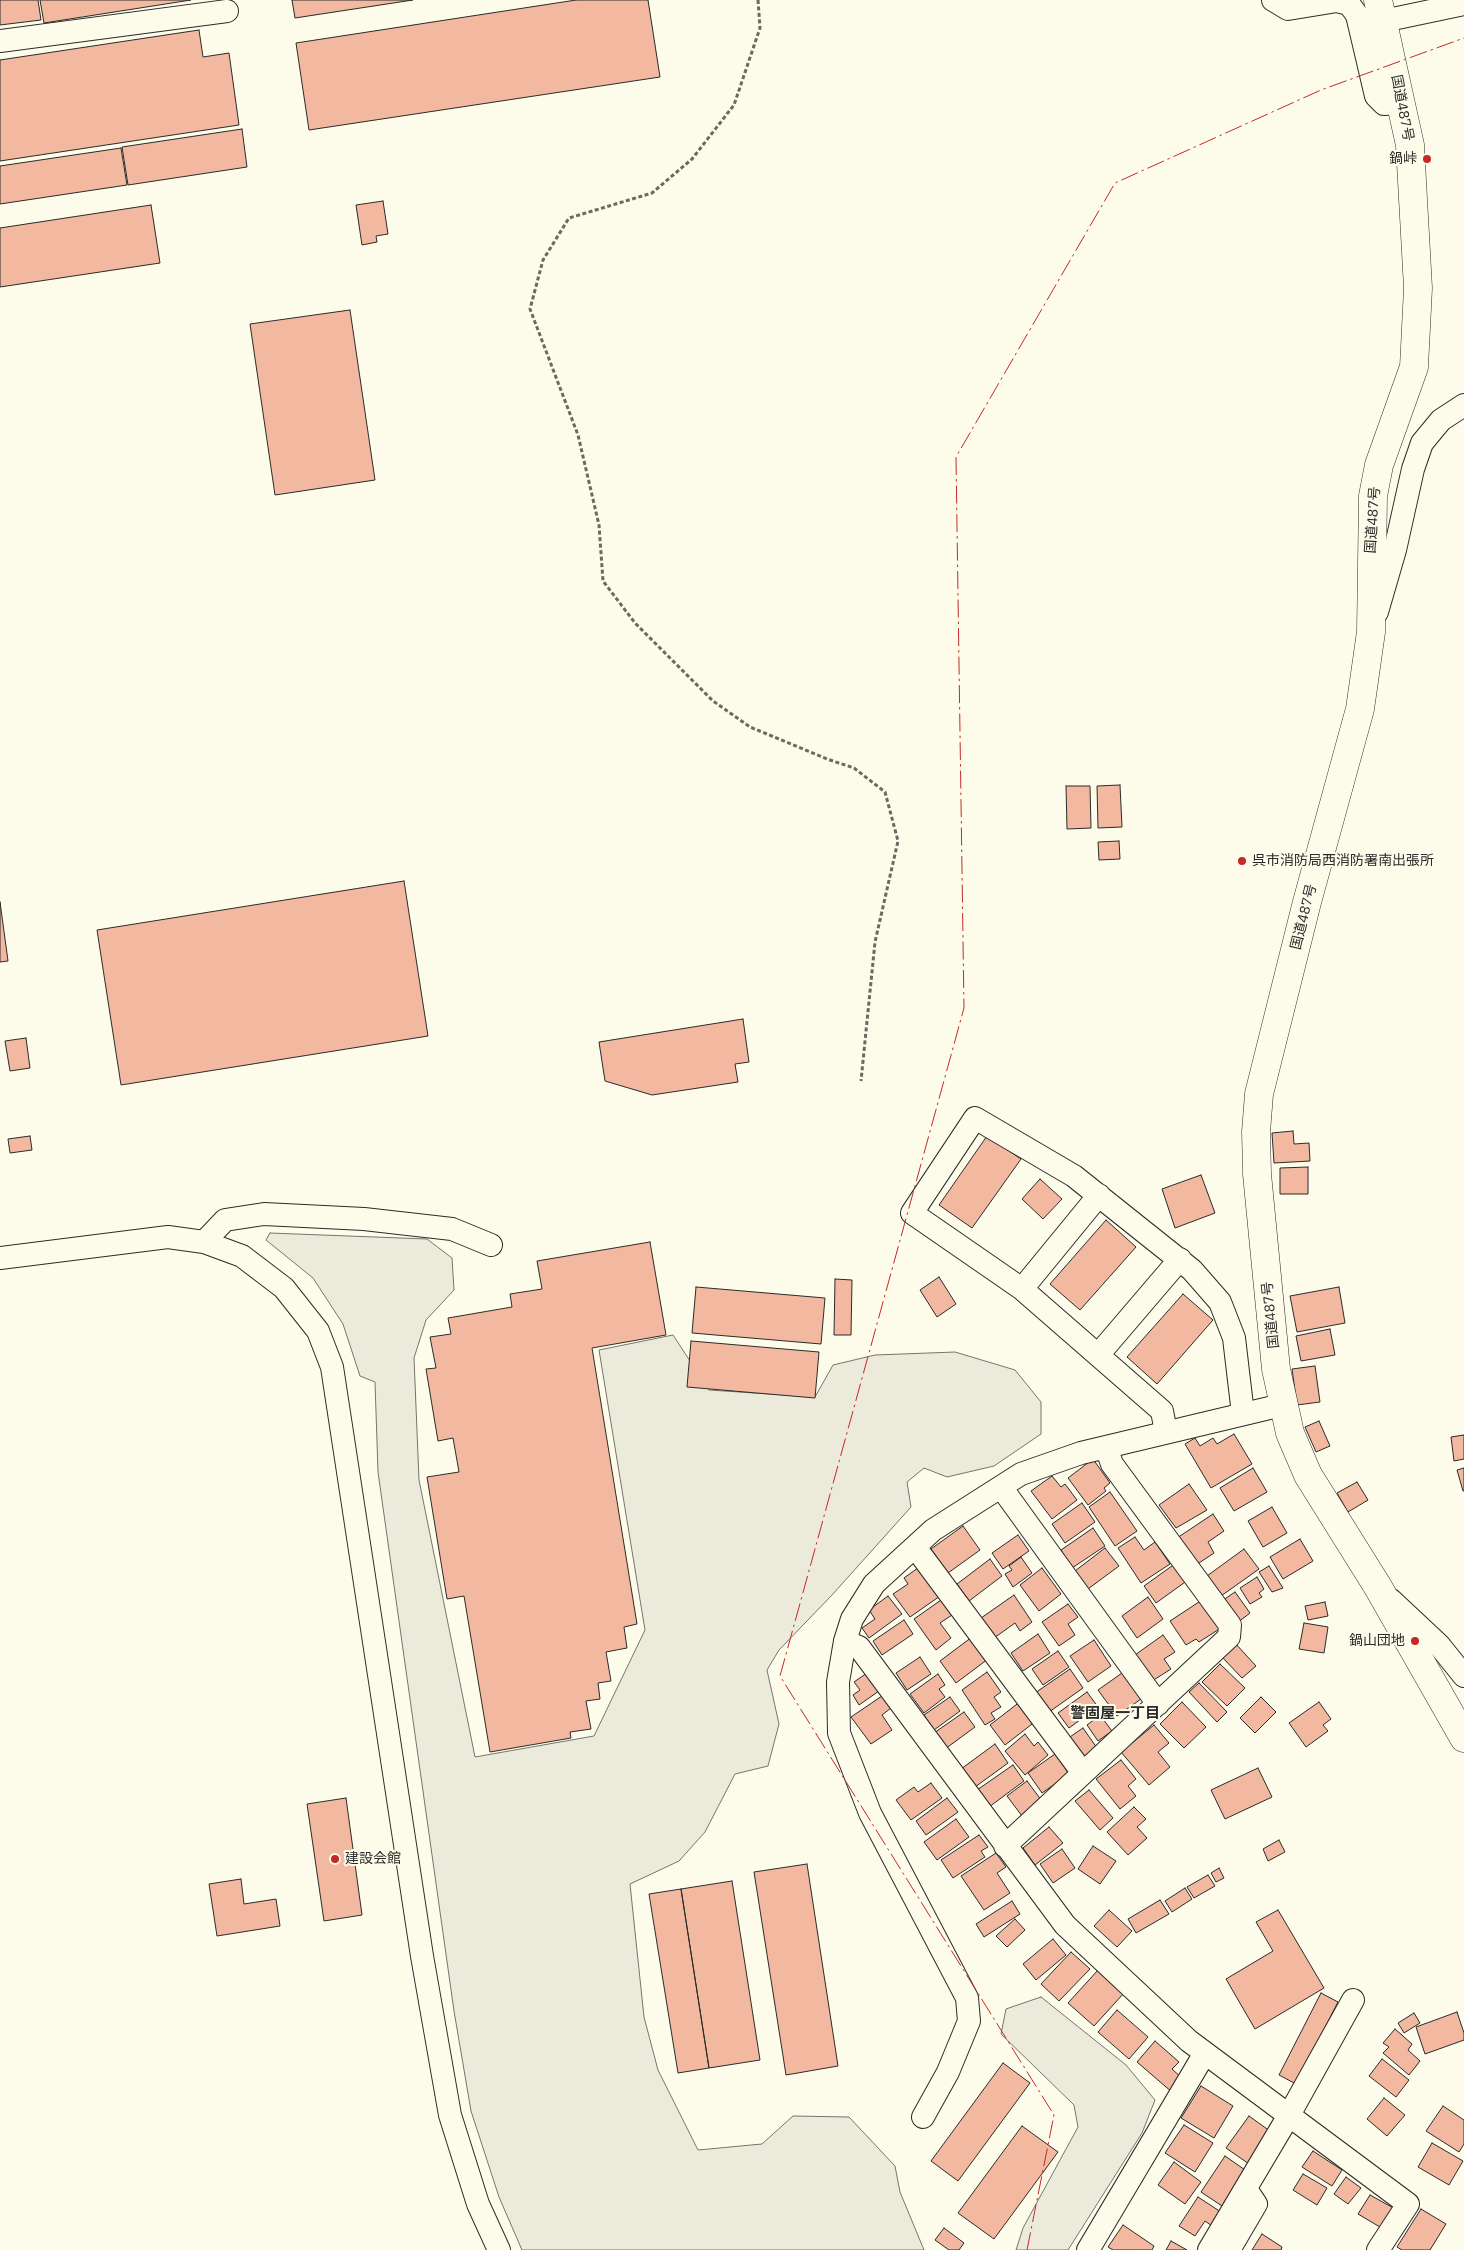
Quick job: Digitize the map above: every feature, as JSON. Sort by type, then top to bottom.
[{"type":"highway","name":"国道487号","points":[[1381,10],[1410,145],[1418,288],[1414,367],[1379,465],[1373,496],[1371,632],[1360,709],[1307,902],[1259,1094],[1257,1174],[1276,1369],[1282,1405],[1290,1433],[1308,1474],[1378,1587],[1464,1738]]},
{"type":"street","points":[[1273,0],[1288,9],[1336,1],[1349,4],[1356,15],[1376,96],[1384,104],[1401,102]]},
{"type":"street","points":[[1381,10],[1464,4]]},
{"type":"street","points":[[0,41],[227,11]]},
{"type":"street","points":[[1371,632],[1395,550],[1412,469],[1422,443],[1441,420],[1464,405]]},
{"type":"street","points":[[1166,1432],[1162,1411],[1022,1289],[912,1213],[975,1118],[1074,1176],[1192,1270],[1220,1302],[1234,1338],[1242,1414]]},
{"type":"street","points":[[1022,1289],[1099,1195]]},
{"type":"street","points":[[204,1242],[225,1220],[264,1214],[364,1219],[452,1229],[491,1245]]},
{"type":"street","points":[[0,1258],[168,1237],[204,1242],[242,1256],[284,1288],[318,1332],[332,1367],[422,1956],[450,2115],[478,2204],[499,2250]]},
{"type":"street","points":[[1098,1355],[1180,1259]]},
{"type":"street","points":[[923,2117],[948,2072],[969,2021],[968,1998],[870,1813],[839,1733],[838,1682],[845,1641],[852,1619],[874,1584],[933,1530],[1021,1474],[1081,1453],[1282,1405]]},
{"type":"street","points":[[1005,1846],[1229,1637],[1230,1625],[1112,1464],[1106,1447]]},
{"type":"street","points":[[1001,1487],[1158,1704]]},
{"type":"street","points":[[916,1547],[1083,1774]]},
{"type":"street","points":[[1378,1587],[1438,1645],[1464,1676]]},
{"type":"street","points":[[845,1641],[859,1647],[1065,1925],[1189,2041],[1288,2117],[1408,2204],[1378,2250]]},
{"type":"street","points":[[1209,2250],[1288,2117],[1353,2000]]},
{"type":"street","points":[[1088,2250],[1205,2053]]},
{"type":"street","points":[[1229,2250],[1256,2204],[1246,2189]]},
{"type":"path","points":[[758,0],[760,28],[734,106],[692,159],[652,193],[569,218],[543,260],[530,309],[578,435],[599,525],[603,581],[635,623],[713,701],[750,727],[854,768],[885,792],[898,841],[875,942],[862,1081]]},
{"type":"shaded area","points":[[270,1233],[427,1239],[452,1258],[454,1290],[426,1320],[414,1358],[419,1480],[475,1757],[594,1736],[645,1630],[599,1350],[673,1335],[709,1390],[815,1397],[833,1365],[875,1355],[955,1352],[1015,1370],[1041,1402],[1041,1434],[994,1466],[947,1477],[924,1468],[907,1482],[911,1507],[832,1595],[779,1650],[767,1670],[779,1724],[768,1766],[735,1774],[705,1832],[679,1861],[630,1884],[644,2017],[658,2070],[698,2150],[762,2144],[793,2116],[849,2117],[895,2166],[900,2192],[924,2250],[522,2250],[499,2197],[471,2111],[454,2011],[378,1472],[375,1382],[360,1376],[343,1324],[313,1278],[266,1240]]},
{"type":"shaded area","points":[[1041,1997],[1126,2065],[1155,2100],[1142,2133],[1068,2250],[1016,2250],[1023,2228],[1078,2127],[1074,2105],[1001,2034],[1006,2009]]},
{"type":"building","points":[[0,0],[38,0],[41,20],[0,25]]},
{"type":"building","points":[[40,0],[191,0],[44,23]]},
{"type":"building","points":[[292,0],[413,0],[295,18]]},
{"type":"building","points":[[576,0],[648,0],[660,77],[309,130],[296,43]]},
{"type":"building","points":[[199,30],[203,57],[229,53],[239,125],[0,161],[0,60]]},
{"type":"building","points":[[242,129],[247,167],[128,185],[122,147]]},
{"type":"building","points":[[121,148],[127,185],[0,204],[0,166]]},
{"type":"building","points":[[383,201],[388,234],[376,236],[377,242],[362,245],[356,205]]},
{"type":"building","points":[[151,205],[160,263],[0,287],[0,228]]},
{"type":"building","points":[[350,310],[375,480],[275,495],[250,324]]},
{"type":"building","points":[[1120,785],[1122,827],[1098,828],[1097,786]]},
{"type":"building","points":[[1066,786],[1090,786],[1091,828],[1067,829]]},
{"type":"building","points":[[1119,841],[1120,859],[1099,860],[1098,842]]},
{"type":"building","points":[[404,881],[428,1036],[121,1085],[97,930]]},
{"type":"building","points":[[0,902],[8,961],[0,962]]},
{"type":"building","points":[[743,1019],[749,1062],[735,1064],[738,1082],[652,1095],[605,1081],[599,1042]]},
{"type":"building","points":[[26,1038],[30,1068],[10,1071],[5,1041]]},
{"type":"building","points":[[1293,1131],[1294,1144],[1309,1143],[1310,1161],[1274,1163],[1272,1133]]},
{"type":"building","points":[[30,1136],[32,1150],[10,1153],[8,1139]]},
{"type":"building","points":[[987,1136],[1021,1159],[972,1228],[939,1205]]},
{"type":"building","points":[[1308,1167],[1308,1194],[1280,1194],[1280,1168]]},
{"type":"building","points":[[1201,1175],[1215,1213],[1175,1228],[1162,1189]]},
{"type":"building","points":[[1040,1179],[1062,1199],[1043,1219],[1022,1199]]},
{"type":"building","points":[[1106,1220],[1136,1247],[1080,1310],[1050,1284]]},
{"type":"building","points":[[650,1242],[666,1335],[592,1348],[637,1624],[624,1627],[627,1648],[606,1652],[611,1681],[598,1683],[600,1699],[586,1701],[591,1729],[570,1732],[571,1738],[490,1752],[464,1596],[447,1599],[427,1477],[459,1472],[453,1438],[438,1441],[426,1369],[436,1368],[430,1337],[451,1334],[448,1318],[512,1307],[510,1294],[542,1289],[537,1261]]},
{"type":"building","points":[[939,1277],[956,1304],[937,1317],[920,1290]]},
{"type":"building","points":[[835,1279],[852,1280],[851,1335],[834,1335]]},
{"type":"building","points":[[696,1287],[825,1298],[821,1344],[692,1333]]},
{"type":"building","points":[[1339,1287],[1345,1323],[1297,1332],[1290,1296]]},
{"type":"building","points":[[1183,1294],[1213,1320],[1157,1384],[1127,1357]]},
{"type":"building","points":[[1330,1329],[1335,1355],[1301,1361],[1296,1336]]},
{"type":"building","points":[[691,1341],[819,1352],[815,1398],[687,1387]]},
{"type":"building","points":[[1315,1366],[1320,1402],[1297,1405],[1292,1369]]},
{"type":"building","points":[[1319,1421],[1330,1446],[1316,1452],[1305,1427]]},
{"type":"building","points":[[1234,1434],[1252,1464],[1211,1488],[1185,1444],[1195,1438],[1200,1446],[1213,1438],[1217,1444]]},
{"type":"building","points":[[1464,1435],[1464,1459],[1454,1461],[1451,1437]]},
{"type":"building","points":[[1093,1459],[1110,1483],[1104,1488],[1106,1491],[1088,1505],[1068,1478]]},
{"type":"building","points":[[1253,1468],[1267,1492],[1234,1511],[1220,1488]]},
{"type":"building","points":[[1464,1468],[1464,1491],[1463,1491],[1457,1470]]},
{"type":"building","points":[[1052,1476],[1061,1487],[1065,1484],[1077,1500],[1052,1519],[1031,1491]]},
{"type":"building","points":[[1357,1482],[1368,1500],[1348,1512],[1337,1493]]},
{"type":"building","points":[[1189,1484],[1207,1510],[1176,1528],[1159,1505]]},
{"type":"building","points":[[1110,1492],[1137,1531],[1115,1546],[1089,1507]]},
{"type":"building","points":[[1082,1503],[1095,1522],[1065,1543],[1052,1524]]},
{"type":"building","points":[[1272,1507],[1287,1533],[1263,1547],[1248,1521]]},
{"type":"building","points":[[1213,1514],[1224,1531],[1208,1542],[1214,1553],[1196,1565],[1177,1538]]},
{"type":"building","points":[[963,1526],[980,1550],[948,1573],[931,1549]]},
{"type":"building","points":[[1093,1528],[1105,1546],[1072,1568],[1061,1550]]},
{"type":"building","points":[[1018,1535],[1029,1551],[1003,1569],[992,1553]]},
{"type":"building","points":[[1135,1537],[1144,1550],[1155,1542],[1170,1564],[1141,1583],[1118,1548]]},
{"type":"building","points":[[1300,1539],[1313,1561],[1283,1579],[1270,1557]]},
{"type":"building","points":[[1105,1548],[1119,1566],[1088,1589],[1075,1571]]},
{"type":"building","points":[[1244,1549],[1259,1569],[1221,1596],[1207,1576]]},
{"type":"building","points":[[1021,1557],[1032,1573],[1013,1587],[1005,1574],[1012,1570],[1009,1566]]},
{"type":"building","points":[[990,1559],[1002,1576],[969,1601],[957,1584]]},
{"type":"building","points":[[1176,1563],[1188,1580],[1156,1603],[1144,1586]]},
{"type":"building","points":[[922,1565],[943,1594],[910,1617],[893,1594],[908,1584],[904,1578]]},
{"type":"building","points":[[1269,1566],[1283,1588],[1272,1592],[1259,1572]]},
{"type":"building","points":[[1042,1568],[1061,1594],[1039,1611],[1020,1585]]},
{"type":"building","points":[[1257,1577],[1264,1589],[1259,1593],[1262,1597],[1250,1604],[1240,1588]]},
{"type":"building","points":[[1235,1592],[1250,1613],[1237,1623],[1222,1601]]},
{"type":"building","points":[[1014,1595],[1032,1622],[1020,1631],[1015,1623],[994,1638],[981,1618]]},
{"type":"building","points":[[888,1596],[902,1614],[869,1638],[862,1628],[875,1619],[869,1610]]},
{"type":"building","points":[[1148,1597],[1163,1619],[1137,1638],[1122,1616]]},
{"type":"building","points":[[944,1598],[955,1613],[940,1623],[951,1638],[936,1650],[914,1619]]},
{"type":"building","points":[[1202,1600],[1221,1628],[1199,1642],[1196,1639],[1186,1645],[1170,1621]]},
{"type":"building","points":[[1325,1602],[1328,1616],[1308,1620],[1305,1606]]},
{"type":"building","points":[[1068,1604],[1078,1617],[1068,1624],[1075,1635],[1059,1646],[1042,1622]]},
{"type":"building","points":[[904,1620],[913,1634],[882,1655],[873,1641]]},
{"type":"building","points":[[1304,1623],[1328,1627],[1324,1653],[1299,1649]]},
{"type":"building","points":[[1038,1634],[1050,1653],[1023,1671],[1011,1653]]},
{"type":"building","points":[[1163,1635],[1175,1652],[1164,1659],[1171,1669],[1152,1681],[1135,1655]]},
{"type":"building","points":[[972,1637],[988,1659],[956,1683],[940,1661]]},
{"type":"building","points":[[1094,1640],[1111,1666],[1088,1682],[1070,1656]]},
{"type":"building","points":[[1235,1643],[1256,1666],[1242,1678],[1221,1656]]},
{"type":"building","points":[[1058,1651],[1069,1667],[1043,1685],[1032,1669]]},
{"type":"building","points":[[920,1657],[931,1674],[907,1690],[896,1673]]},
{"type":"building","points":[[1220,1664],[1245,1688],[1227,1706],[1202,1682]]},
{"type":"building","points":[[1070,1669],[1083,1688],[1049,1712],[1035,1693]]},
{"type":"building","points":[[987,1672],[1001,1692],[994,1697],[1001,1707],[991,1713],[995,1719],[985,1725],[962,1690]]},
{"type":"building","points":[[867,1673],[879,1691],[859,1705],[853,1695],[860,1690],[854,1682]]},
{"type":"building","points":[[1122,1673],[1141,1699],[1117,1716],[1098,1690]]},
{"type":"building","points":[[938,1674],[945,1685],[939,1689],[945,1697],[924,1713],[910,1694]]},
{"type":"building","points":[[1199,1683],[1227,1712],[1217,1722],[1189,1692]]},
{"type":"building","points":[[1087,1692],[1098,1707],[1069,1728],[1058,1713]]},
{"type":"building","points":[[882,1696],[891,1708],[882,1715],[892,1730],[871,1744],[851,1717]]},
{"type":"building","points":[[950,1697],[960,1711],[934,1730],[924,1715]]},
{"type":"building","points":[[1261,1697],[1276,1712],[1255,1733],[1240,1718]]},
{"type":"building","points":[[1021,1701],[1036,1721],[1005,1745],[990,1725]]},
{"type":"building","points":[[1182,1702],[1206,1727],[1184,1748],[1160,1724]]},
{"type":"building","points":[[1319,1702],[1331,1719],[1323,1725],[1328,1731],[1306,1747],[1289,1723]]},
{"type":"building","points":[[964,1712],[975,1727],[945,1749],[934,1733]]},
{"type":"building","points":[[1100,1715],[1112,1731],[1098,1741],[1087,1725]]},
{"type":"building","points":[[1154,1725],[1169,1743],[1158,1752],[1170,1767],[1149,1785],[1121,1752]]},
{"type":"building","points":[[1083,1728],[1097,1748],[1081,1759],[1067,1739]]},
{"type":"building","points":[[1025,1734],[1034,1746],[1038,1742],[1048,1755],[1025,1775],[1005,1751]]},
{"type":"building","points":[[995,1744],[1008,1763],[975,1787],[961,1769]]},
{"type":"building","points":[[1055,1754],[1069,1774],[1042,1793],[1028,1773]]},
{"type":"building","points":[[1121,1760],[1136,1779],[1128,1786],[1136,1796],[1120,1809],[1096,1779]]},
{"type":"building","points":[[1013,1765],[1024,1781],[989,1807],[977,1790]]},
{"type":"building","points":[[1258,1768],[1272,1797],[1225,1819],[1211,1790]]},
{"type":"building","points":[[1027,1781],[1042,1801],[1022,1816],[1007,1796]]},
{"type":"building","points":[[931,1783],[942,1798],[911,1820],[896,1800],[914,1787],[918,1792]]},
{"type":"building","points":[[1089,1790],[1113,1818],[1100,1830],[1075,1801]]},
{"type":"building","name":"建設会館","points":[[346,1798],[362,1915],[324,1921],[307,1804]]},
{"type":"building","points":[[947,1798],[958,1812],[926,1835],[916,1821]]},
{"type":"building","points":[[1134,1807],[1146,1819],[1137,1827],[1147,1838],[1128,1855],[1107,1832]]},
{"type":"building","points":[[956,1819],[969,1837],[937,1860],[924,1842]]},
{"type":"building","points":[[1049,1827],[1063,1843],[1035,1865],[1023,1848]]},
{"type":"building","points":[[979,1835],[988,1847],[981,1851],[985,1857],[953,1878],[941,1860]]},
{"type":"building","points":[[1279,1840],[1285,1852],[1268,1861],[1263,1849]]},
{"type":"building","points":[[1093,1846],[1116,1861],[1100,1884],[1078,1869]]},
{"type":"building","points":[[1062,1849],[1075,1868],[1053,1883],[1040,1864]]},
{"type":"building","points":[[996,1853],[1006,1867],[997,1873],[1010,1893],[984,1910],[961,1876]]},
{"type":"building","points":[[807,1864],[838,2066],[786,2075],[754,1872]]},
{"type":"building","points":[[1219,1868],[1224,1878],[1216,1882],[1211,1873]]},
{"type":"building","points":[[1208,1875],[1215,1886],[1194,1898],[1187,1887]]},
{"type":"building","points":[[241,1879],[244,1904],[276,1899],[280,1926],[217,1936],[209,1884]]},
{"type":"building","points":[[732,1881],[760,2060],[709,2068],[681,1889]]},
{"type":"building","points":[[1185,1888],[1192,1899],[1172,1912],[1165,1901]]},
{"type":"building","points":[[681,1889],[709,2068],[678,2073],[649,1894]]},
{"type":"building","points":[[1160,1900],[1169,1914],[1136,1933],[1128,1919]]},
{"type":"building","points":[[1012,1901],[1020,1914],[984,1937],[976,1924]]},
{"type":"building","points":[[1109,1910],[1132,1931],[1117,1947],[1094,1926]]},
{"type":"building","points":[[1278,1910],[1324,1988],[1255,2029],[1226,1979],[1273,1951],[1256,1922]]},
{"type":"building","points":[[1015,1919],[1025,1930],[1007,1947],[996,1936]]},
{"type":"building","points":[[1053,1939],[1066,1955],[1036,1980],[1023,1964]]},
{"type":"building","points":[[1071,1952],[1090,1969],[1059,2001],[1041,1984]]},
{"type":"building","points":[[1099,1969],[1124,1993],[1094,2026],[1068,2003]]},
{"type":"building","points":[[1321,1993],[1338,2002],[1296,2084],[1279,2075]]},
{"type":"building","points":[[1117,2010],[1148,2037],[1129,2059],[1098,2032]]},
{"type":"building","points":[[1457,2012],[1464,2033],[1464,2040],[1425,2054],[1416,2027]]},
{"type":"building","points":[[1414,2013],[1420,2023],[1404,2033],[1398,2023]]},
{"type":"building","points":[[1395,2029],[1412,2044],[1408,2050],[1420,2061],[1409,2075],[1383,2053],[1389,2047],[1383,2043]]},
{"type":"building","points":[[1155,2041],[1179,2062],[1172,2069],[1184,2080],[1173,2093],[1137,2062]]},
{"type":"building","points":[[1382,2059],[1409,2080],[1396,2097],[1369,2076]]},
{"type":"building","points":[[1003,2063],[1030,2083],[958,2181],[931,2161]]},
{"type":"building","points":[[1201,2086],[1233,2106],[1214,2138],[1181,2118]]},
{"type":"building","points":[[1384,2098],[1405,2115],[1387,2136],[1367,2119]]},
{"type":"building","points":[[1443,2106],[1464,2120],[1464,2144],[1459,2152],[1426,2131]]},
{"type":"building","points":[[1249,2116],[1274,2134],[1252,2166],[1226,2148]]},
{"type":"building","points":[[1184,2125],[1213,2143],[1195,2172],[1165,2153]]},
{"type":"building","points":[[1022,2126],[1058,2152],[994,2239],[958,2213]]},
{"type":"building","points":[[1432,2143],[1463,2161],[1449,2185],[1418,2167]]},
{"type":"building","points":[[1313,2151],[1342,2170],[1332,2186],[1302,2167]]},
{"type":"building","points":[[1225,2156],[1248,2172],[1225,2208],[1201,2192]]},
{"type":"building","points":[[1174,2162],[1201,2182],[1185,2204],[1158,2185]]},
{"type":"building","points":[[1303,2174],[1327,2188],[1317,2205],[1293,2190]]},
{"type":"building","points":[[1346,2177],[1361,2188],[1348,2204],[1334,2194]]},
{"type":"building","points":[[1370,2195],[1397,2210],[1385,2230],[1358,2214]]},
{"type":"building","points":[[1198,2197],[1224,2214],[1215,2228],[1205,2221],[1195,2236],[1179,2226]]},
{"type":"building","points":[[1421,2209],[1446,2224],[1430,2250],[1402,2250],[1397,2247]]},
{"type":"building","points":[[1123,2225],[1154,2246],[1152,2250],[1113,2250],[1108,2247]]},
{"type":"building","points":[[944,2228],[964,2243],[959,2250],[949,2250],[935,2240]]},
{"type":"building","points":[[1262,2234],[1282,2247],[1281,2250],[1252,2250]]},
{"type":"building","points":[[1171,2241],[1187,2250],[1166,2250]]},
{"type":"power","points":[[1027,2250],[1054,2115],[780,1676],[964,1008],[956,457],[1115,183],[1321,90],[1464,38]]},
{"type":"place","name":"鍋峠","points":[[1427,159]]},
{"type":"place","name":"呉市消防局西消防署南出張所","points":[[1242,861]]},
{"type":"place","name":"鍋山団地","points":[[1415,1641]]},
{"type":"place","name":"建設会館","points":[[335,1859]]},
{"type":"district","name":"警固屋一丁目","points":[[1115,1714]]}]
